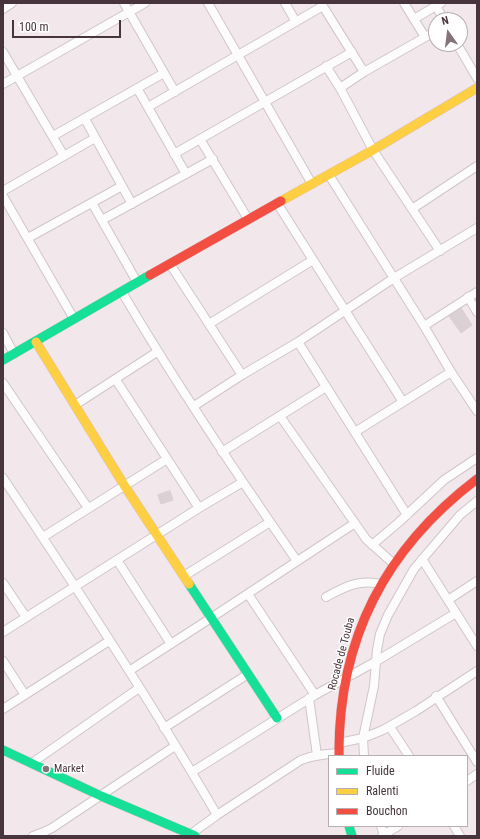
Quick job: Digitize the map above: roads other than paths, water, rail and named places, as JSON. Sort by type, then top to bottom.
[{"type":"street","points":[[3,8],[12,3]]},
{"type":"street","points":[[124,3],[175,92]]},
{"type":"street","points":[[3,84],[145,3]]},
{"type":"street","points":[[208,3],[312,184]]},
{"type":"street","points":[[286,3],[296,22]]},
{"type":"street","points":[[404,3],[425,37]]},
{"type":"street","points":[[414,19],[439,4]]},
{"type":"street","points":[[148,107],[296,22],[322,5],[364,72]]},
{"type":"street","points":[[340,88],[364,72],[428,35]]},
{"type":"street","points":[[3,52],[64,156]]},
{"type":"street","points":[[174,154],[352,52]]},
{"type":"street","points":[[462,52],[477,78]]},
{"type":"street","points":[[326,66],[340,88],[373,150],[440,251]]},
{"type":"street","points":[[52,136],[85,119],[164,73]]},
{"type":"street","points":[[137,88],[186,174]]},
{"type":"street","points":[[3,360],[248,218],[373,150],[477,88]]},
{"type":"street","points":[[85,119],[132,204]]},
{"type":"street","points":[[3,191],[95,138]]},
{"type":"street","points":[[200,139],[214,159],[248,218]]},
{"type":"street","points":[[102,220],[214,159]]},
{"type":"street","points":[[412,209],[477,166]]},
{"type":"street","points":[[329,175],[424,326],[451,372],[477,411]]},
{"type":"street","points":[[28,238],[122,186]]},
{"type":"street","points":[[3,196],[74,319]]},
{"type":"street","points":[[92,203],[137,282]]},
{"type":"street","points":[[277,203],[404,402]]},
{"type":"street","points":[[194,406],[242,375],[298,342],[394,278],[477,228]]},
{"type":"street","points":[[209,324],[314,260]]},
{"type":"street","points":[[170,264],[242,375]]},
{"type":"street","points":[[122,292],[157,352],[194,406],[222,452],[297,562]]},
{"type":"street","points":[[424,326],[477,292]]},
{"type":"street","points":[[468,297],[477,312]]},
{"type":"street","points":[[3,333],[14,354]]},
{"type":"street","points":[[36,342],[124,485],[277,718]]},
{"type":"street","points":[[298,342],[407,515]]},
{"type":"street","points":[[75,405],[116,380],[157,352]]},
{"type":"street","points":[[355,432],[451,372]]},
{"type":"street","points":[[116,380],[199,508]]},
{"type":"street","points":[[3,383],[88,508]]},
{"type":"street","points":[[222,452],[326,387]]},
{"type":"street","points":[[280,416],[354,523],[372,545],[394,565]]},
{"type":"street","points":[[43,537],[167,458]]},
{"type":"street","points":[[372,545],[444,480],[477,458]]},
{"type":"street","points":[[3,478],[76,587],[192,772],[217,815]]},
{"type":"street","name":"Rocade de Touba","points":[[339,754],[342,706],[347,676],[362,622],[381,584],[410,544],[428,524],[452,499],[477,479]]},
{"type":"street","points":[[3,632],[76,587],[157,534],[243,482]]},
{"type":"street","points":[[364,755],[363,738],[374,686],[375,662],[380,634],[388,615],[414,569],[460,515],[477,501]]},
{"type":"street","points":[[184,576],[270,522]]},
{"type":"street","points":[[128,671],[297,562],[354,523]]},
{"type":"street","points":[[422,559],[477,646]]},
{"type":"street","points":[[117,560],[171,644]]},
{"type":"street","points":[[448,600],[477,581]]},
{"type":"street","points":[[326,596],[356,583],[369,582],[381,584]]},
{"type":"street","points":[[3,583],[26,617]]},
{"type":"street","points":[[248,594],[312,696],[317,755]]},
{"type":"street","points":[[192,772],[312,696],[375,662],[456,613]]},
{"type":"street","points":[[3,709],[109,641]]},
{"type":"street","points":[[3,661],[25,695]]},
{"type":"street","points":[[339,743],[363,738],[390,727],[477,671]]},
{"type":"street","points":[[164,728],[248,674]]},
{"type":"street","points":[[32,764],[139,688]]},
{"type":"street","points":[[436,696],[477,762]]},
{"type":"street","points":[[390,727],[408,755]]},
{"type":"street","points":[[33,836],[45,834],[175,746]]},
{"type":"street","points":[[3,750],[101,796],[193,835],[217,815],[301,760],[317,755],[339,754]]},
{"type":"street","points":[[468,780],[477,774]]},
{"type":"street","points":[[383,836],[396,827]]},
{"type":"street","points":[[455,827],[460,836]]},
{"type":"place","name":"Market","points":[[46,769]]}]
